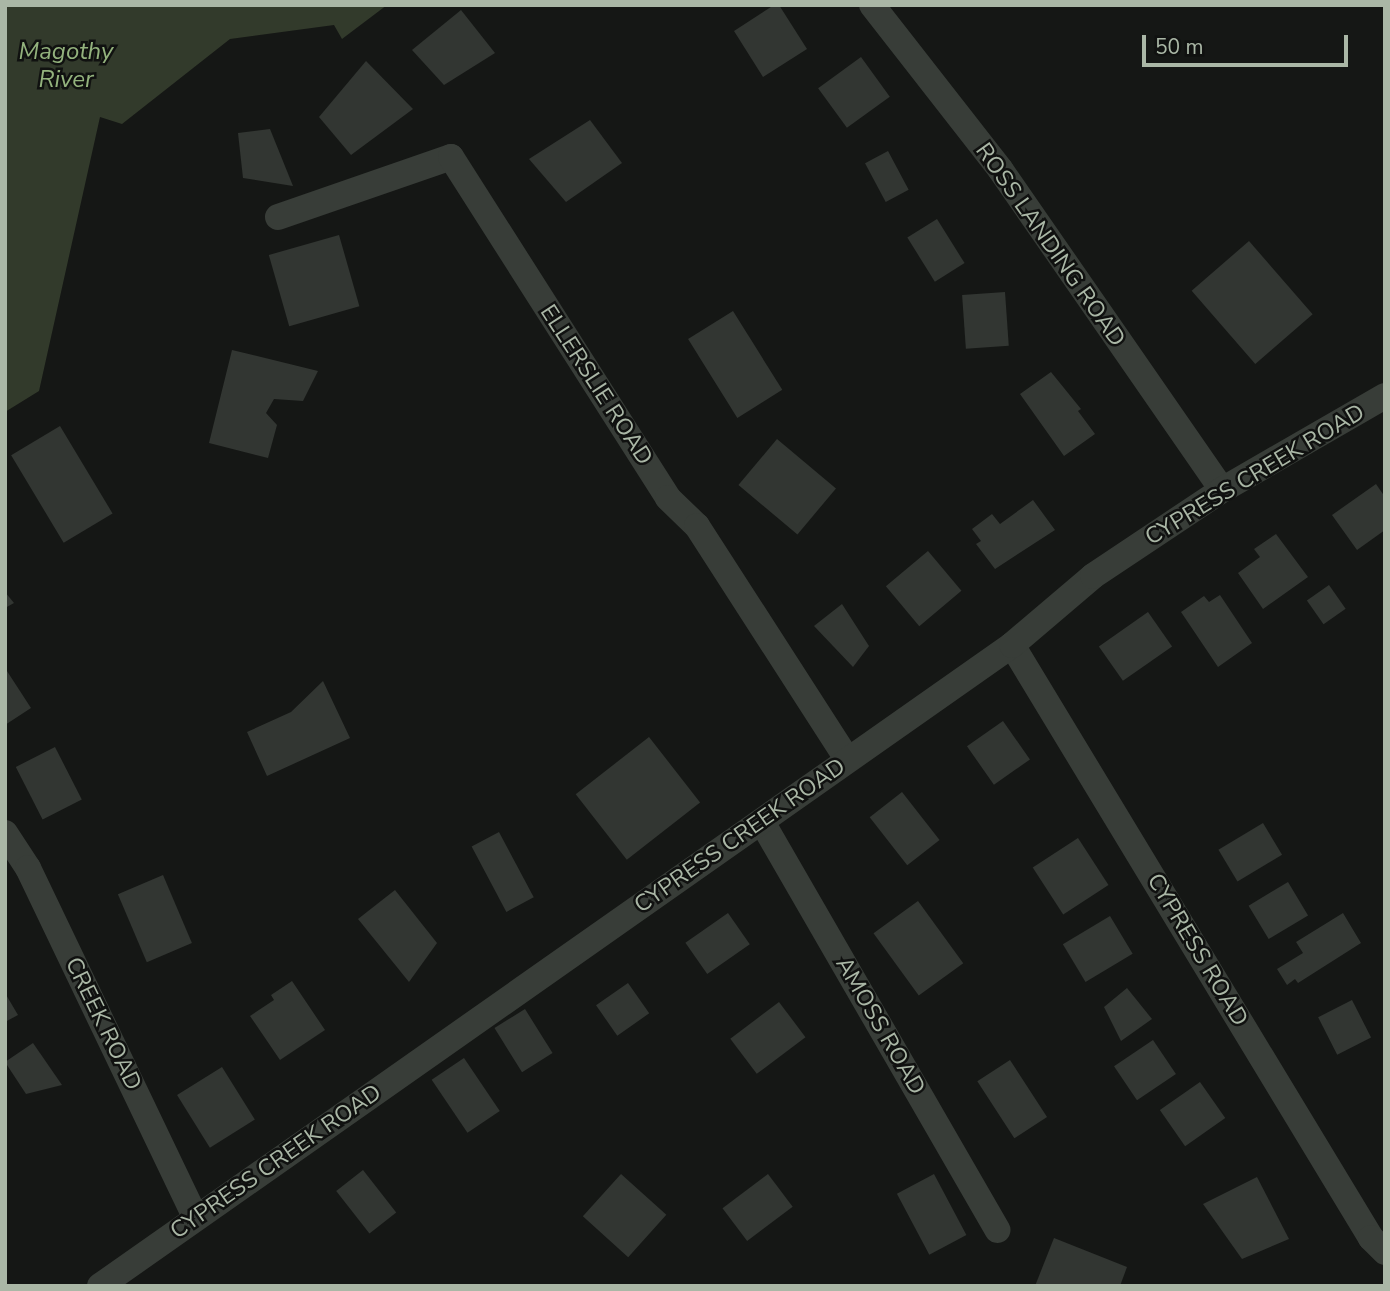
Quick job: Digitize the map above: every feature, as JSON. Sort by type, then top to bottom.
[{"type":"street","name":"ROSS LANDING ROAD","points":[[872,5],[1000,169],[1222,490]]},
{"type":"street","name":"ELLERSLIE ROAD","points":[[278,217],[451,157],[668,498],[697,526],[848,760]]},
{"type":"street","name":"CYPRESS CREEK ROAD","points":[[100,1286],[1012,645],[1093,576],[1222,490],[1385,396]]},
{"type":"street","name":"CYPRESS ROAD","points":[[1012,645],[1370,1238],[1385,1252]]},
{"type":"street","name":"AMOSS ROAD","points":[[762,822],[998,1230]]},
{"type":"street","name":"CREEK ROAD","points":[[5,833],[28,867],[197,1218]]},
{"type":"water","name":"Magothy River","points":[[5,5],[387,5],[342,39],[334,25],[230,39],[122,124],[100,117],[39,391],[5,412]]},
{"type":"building","points":[[774,5],[779,5],[807,49],[763,77],[734,31]]},
{"type":"building","points":[[461,10],[495,53],[444,85],[412,50]]},
{"type":"building","points":[[861,57],[890,97],[847,128],[818,88]]},
{"type":"building","points":[[366,61],[413,109],[351,155],[319,117]]},
{"type":"building","points":[[590,120],[622,163],[566,202],[529,159]]},
{"type":"building","points":[[270,129],[293,186],[243,178],[238,133]]},
{"type":"building","points":[[888,151],[909,190],[886,202],[865,163]]},
{"type":"building","points":[[937,219],[965,263],[935,282],[907,238]]},
{"type":"building","points":[[339,235],[359,306],[289,326],[269,255]]},
{"type":"building","points":[[1249,241],[1313,314],[1255,364],[1192,291]]},
{"type":"building","points":[[1005,292],[1009,346],[966,349],[962,295]]},
{"type":"building","points":[[733,311],[782,390],[737,418],[688,339]]},
{"type":"building","points":[[232,350],[318,371],[303,401],[274,399],[266,413],[277,425],[268,458],[209,443]]},
{"type":"building","points":[[1051,372],[1081,409],[1078,411],[1095,434],[1064,456],[1020,394]]},
{"type":"building","points":[[60,426],[113,513],[64,543],[11,455]]},
{"type":"building","points":[[777,439],[836,488],[797,534],[738,485]]},
{"type":"building","points":[[1376,484],[1385,497],[1385,530],[1357,550],[1332,515]]},
{"type":"building","points":[[1033,500],[1055,530],[995,569],[976,544],[981,541],[972,529],[992,514],[1000,524]]},
{"type":"building","points":[[1276,534],[1308,577],[1263,609],[1238,573],[1260,557],[1254,549]]},
{"type":"building","points":[[928,551],[961,591],[919,626],[886,586]]},
{"type":"building","points":[[1329,585],[1346,609],[1324,624],[1307,600]]},
{"type":"building","points":[[5,592],[14,603],[5,608]]},
{"type":"building","points":[[1220,595],[1252,643],[1218,667],[1181,612],[1204,596],[1209,602]]},
{"type":"building","points":[[842,604],[869,646],[853,667],[814,626]]},
{"type":"building","points":[[1148,612],[1172,646],[1123,681],[1099,646]]},
{"type":"building","points":[[5,668],[31,708],[5,725]]},
{"type":"building","points":[[323,681],[350,738],[267,776],[247,732],[291,712]]},
{"type":"building","points":[[1003,721],[1030,760],[994,785],[967,746]]},
{"type":"building","points":[[649,737],[700,802],[627,860],[576,794]]},
{"type":"building","points":[[55,747],[82,800],[43,820],[16,767]]},
{"type":"building","points":[[902,792],[940,840],[907,865],[870,817]]},
{"type":"building","points":[[1263,823],[1282,855],[1237,881],[1218,850]]},
{"type":"building","points":[[499,832],[534,897],[506,912],[472,847]]},
{"type":"building","points":[[1078,838],[1108,885],[1063,914],[1033,867]]},
{"type":"building","points":[[163,875],[192,943],[147,962],[118,894]]},
{"type":"building","points":[[1288,882],[1308,915],[1269,939],[1249,906]]},
{"type":"building","points":[[395,890],[437,943],[409,982],[358,919]]},
{"type":"building","points":[[918,901],[963,963],[919,996],[874,933]]},
{"type":"building","points":[[728,913],[750,944],[707,974],[685,943]]},
{"type":"building","points":[[1343,913],[1361,943],[1298,983],[1295,979],[1287,985],[1277,969],[1303,953],[1296,942]]},
{"type":"building","points":[[1110,916],[1133,954],[1086,982],[1063,944]]},
{"type":"building","points":[[292,981],[325,1030],[280,1060],[250,1016],[274,1000],[271,995]]},
{"type":"building","points":[[628,983],[649,1013],[617,1036],[596,1005]]},
{"type":"building","points":[[1127,988],[1152,1019],[1121,1041],[1104,1007]]},
{"type":"building","points":[[5,993],[18,1015],[5,1022]]},
{"type":"building","points":[[1352,1000],[1371,1037],[1337,1055],[1318,1017]]},
{"type":"building","points":[[779,1002],[805,1037],[757,1074],[730,1039]]},
{"type":"building","points":[[525,1009],[553,1053],[522,1072],[494,1028]]},
{"type":"building","points":[[1153,1040],[1176,1074],[1137,1100],[1114,1066]]},
{"type":"building","points":[[33,1043],[62,1085],[26,1094],[5,1062]]},
{"type":"building","points":[[464,1058],[500,1111],[467,1133],[432,1080]]},
{"type":"building","points":[[1010,1060],[1047,1117],[1014,1138],[977,1081]]},
{"type":"building","points":[[222,1067],[255,1120],[210,1148],[177,1095]]},
{"type":"building","points":[[1200,1082],[1225,1118],[1185,1146],[1160,1110]]},
{"type":"building","points":[[363,1170],[396,1213],[369,1233],[336,1191]]},
{"type":"building","points":[[621,1174],[666,1215],[628,1257],[583,1216]]},
{"type":"building","points":[[768,1174],[793,1207],[747,1241],[722,1208]]},
{"type":"building","points":[[934,1174],[966,1235],[929,1255],[897,1194]]},
{"type":"building","points":[[1257,1177],[1289,1239],[1242,1259],[1203,1204]]},
{"type":"building","points":[[1054,1238],[1127,1267],[1120,1286],[1035,1286]]}]
